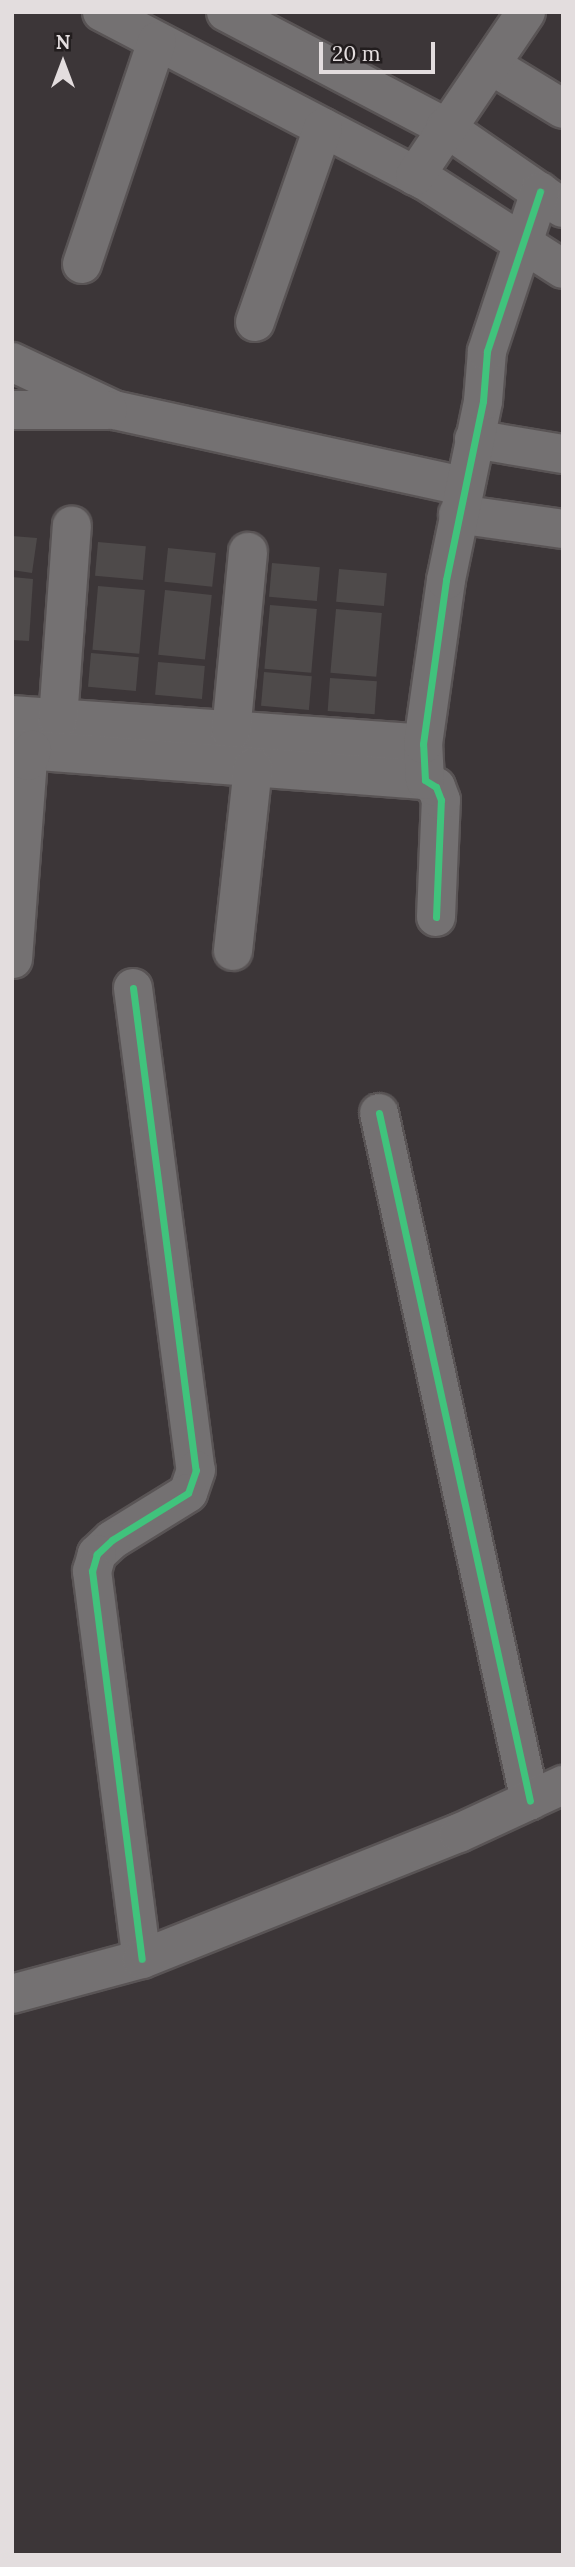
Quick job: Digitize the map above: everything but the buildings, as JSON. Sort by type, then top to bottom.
[{"type":"street","points":[[102,12],[415,176],[563,269]]},
{"type":"street","points":[[226,12],[445,127],[551,200],[520,241],[487,351],[474,439],[460,500],[424,762],[441,800],[436,917]]},
{"type":"street","points":[[415,176],[445,127],[526,12]]},
{"type":"street","points":[[82,264],[157,41]]},
{"type":"street","points":[[491,65],[563,109]]},
{"type":"street","points":[[255,322],[323,128]]},
{"type":"street","points":[[12,362],[114,410],[563,528]]},
{"type":"street","points":[[12,410],[114,410]]},
{"type":"street","points":[[474,439],[563,454]]},
{"type":"street","points":[[58,719],[72,526]]},
{"type":"street","points":[[231,732],[247,551]]},
{"type":"street","points":[[12,715],[231,732],[424,762]]},
{"type":"street","points":[[22,749],[253,767],[424,762]]},
{"type":"street","points":[[13,959],[28,761],[22,749]]},
{"type":"street","points":[[233,951],[253,767]]},
{"type":"street","points":[[134,988],[196,1471],[188,1493],[112,1540],[97,1554],[92,1571],[142,1959]]},
{"type":"street","points":[[12,1994],[142,1959],[546,1793],[379,1113]]},
{"type":"cycle path","points":[[436,917],[441,800],[436,787],[425,780],[423,744],[446,580],[483,401],[487,351],[540,192]]},
{"type":"cycle path","points":[[133,988],[196,1470],[188,1493],[112,1540],[97,1554],[92,1571],[142,1959]]},
{"type":"cycle path","points":[[379,1113],[530,1801]]}]
